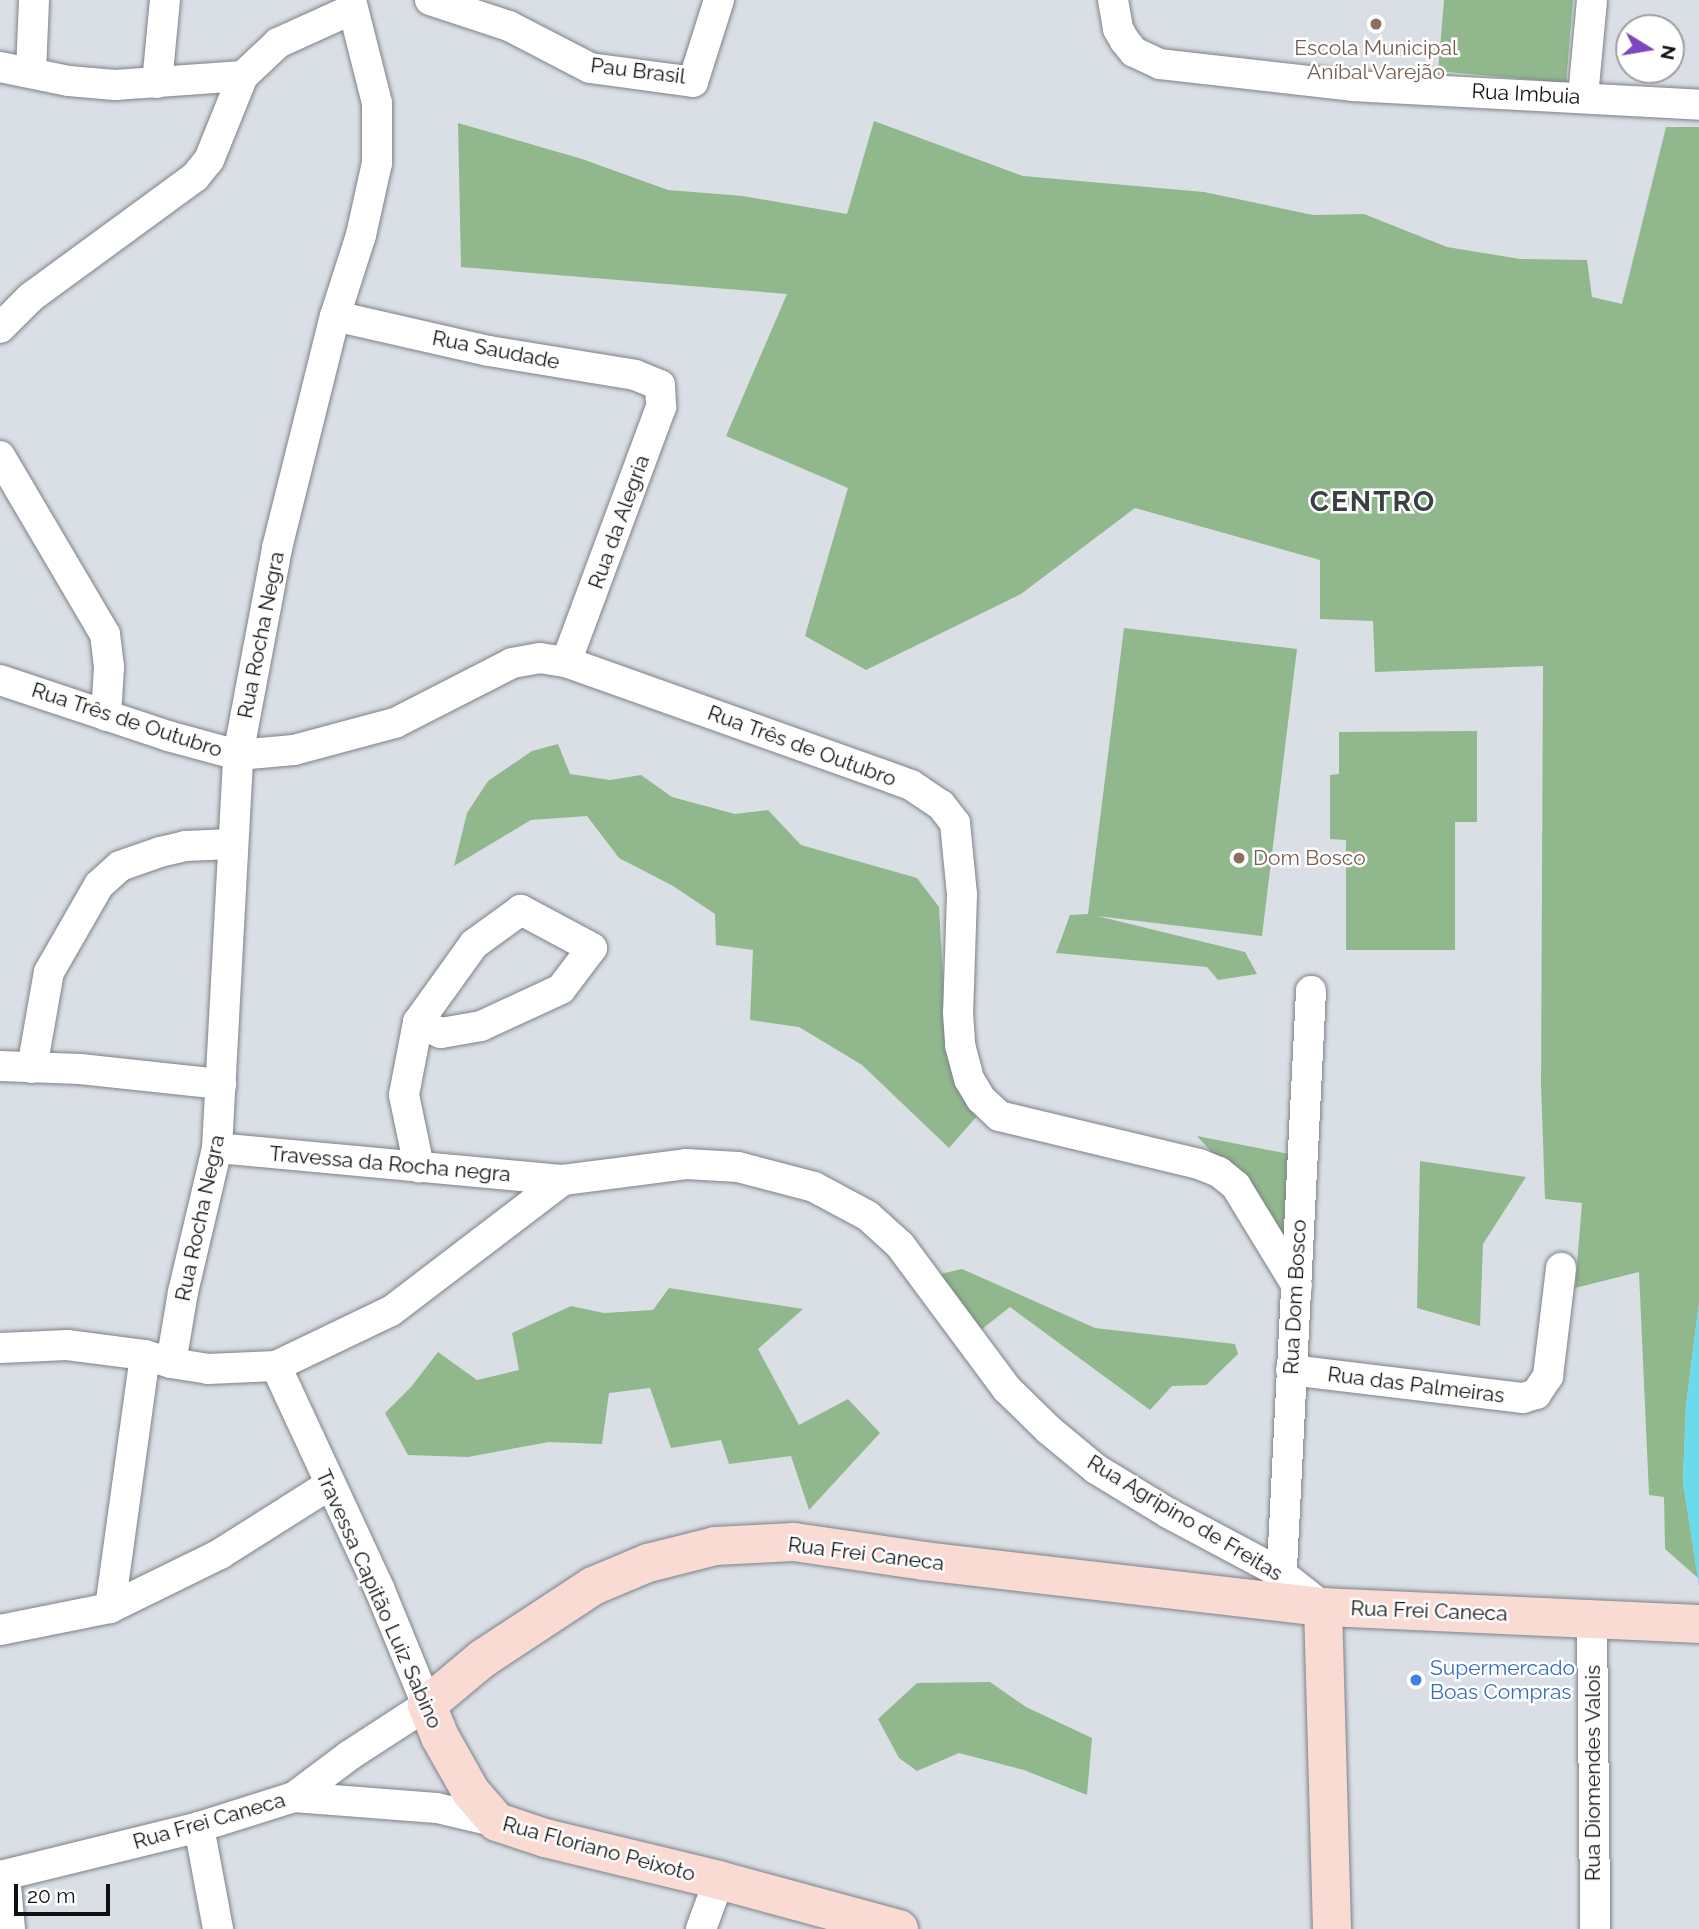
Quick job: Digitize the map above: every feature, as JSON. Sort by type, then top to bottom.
[{"type":"street","points":[[31,72],[34,0]]},
{"type":"street","points":[[157,83],[165,0]]},
{"type":"street","name":"Pau Brasil","points":[[430,0],[509,26],[590,68],[693,82],[719,0]]},
{"type":"street","name":"Rua Imbuia","points":[[1113,0],[1118,29],[1125,41],[1134,52],[1152,62],[1353,86],[1699,105]]},
{"type":"street","points":[[1583,97],[1592,0]]},
{"type":"street","points":[[0,328],[31,297],[195,177],[209,160],[243,76],[278,43],[352,4]]},
{"type":"street","name":"Rua Rocha Negra","points":[[158,1359],[217,1149],[238,755],[277,548],[335,316],[361,235],[377,163],[377,103],[352,4]]},
{"type":"street","points":[[0,67],[92,83],[157,83],[243,76]]},
{"type":"street","name":"Rua Saudade","points":[[335,316],[489,351],[657,382]]},
{"type":"street","name":"Rua da Alegria","points":[[566,662],[661,407],[663,391],[657,382]]},
{"type":"street","points":[[0,456],[105,634],[109,667],[106,716]]},
{"type":"street","name":"Rua Três de Outubro","points":[[0,680],[106,716],[238,755],[294,750],[395,723],[519,661],[540,658],[566,662],[911,785],[941,805],[955,823],[960,852],[960,1045],[969,1079],[981,1099],[999,1116],[1199,1164],[1219,1172],[1236,1186],[1297,1286]]},
{"type":"street","points":[[32,1068],[49,972],[99,885],[120,866],[160,852],[185,846],[232,844]]},
{"type":"street","points":[[418,1023],[441,1033],[481,1026],[561,989],[592,948],[521,910],[474,944],[418,1023],[404,1096],[419,1167]]},
{"type":"street","name":"Rua Dom Bosco","points":[[1280,1587],[1311,991]]},
{"type":"street","points":[[0,1066],[80,1069],[220,1084]]},
{"type":"street","name":"Travessa da Rocha negra","points":[[217,1149],[563,1180]]},
{"type":"street","name":"Rua Agripino de Freitas","points":[[0,1348],[67,1345],[208,1369],[276,1366],[391,1311],[563,1180],[686,1164],[738,1167],[814,1187],[868,1216],[900,1245],[1007,1389],[1048,1430],[1096,1469],[1280,1587]]},
{"type":"street","name":"Rua das Palmeiras","points":[[1291,1370],[1523,1398],[1536,1394],[1548,1376],[1561,1268]]},
{"type":"street","points":[[110,1608],[158,1359]]},
{"type":"street","name":"Travessa Capitão Luiz Sabino","points":[[276,1366],[379,1588],[440,1737],[471,1792],[497,1822]]},
{"type":"street","points":[[0,1630],[110,1608],[220,1554],[329,1485]]},
{"type":"street","name":"Rua Frei Caneca","points":[[2,1875],[199,1827],[294,1797],[350,1755],[427,1705],[482,1659],[593,1586],[648,1563],[715,1546],[794,1542],[924,1561],[1280,1587],[1323,1606],[1693,1624]]},
{"type":"street","points":[[1323,1606],[1332,1929]]},
{"type":"street","name":"Rua Diomendes Valois","points":[[1592,1618],[1595,1929]]},
{"type":"street","name":"Rua Floriano Peixoto","points":[[294,1797],[438,1808],[899,1929]]},
{"type":"street","points":[[199,1827],[218,1929]]},
{"type":"street","points":[[2,1875],[10,1929]]},
{"type":"street","points":[[701,1929],[719,1880]]},
{"type":"green space","points":[[1444,0],[1573,0],[1566,83],[1438,71]]},
{"type":"green space","points":[[874,121],[1023,176],[1204,192],[1313,215],[1364,214],[1447,247],[1520,259],[1587,260],[1592,297],[1622,304],[1666,127],[1699,127],[1699,1303],[1686,1406],[1683,1482],[1698,1578],[1665,1549],[1664,1497],[1649,1495],[1639,1272],[1575,1288],[1582,1203],[1545,1199],[1541,1084],[1543,666],[1375,672],[1373,621],[1320,619],[1320,560],[1135,508],[1021,594],[866,670],[805,636],[848,488],[726,436],[787,294],[461,267],[458,123],[582,159],[668,190],[743,196],[847,214]]},
{"type":"green space","points":[[1124,628],[1297,649],[1262,936],[1097,916],[1245,952],[1257,974],[1218,980],[1207,967],[1056,953],[1070,915],[1088,914]]},
{"type":"green space","points":[[1477,731],[1477,822],[1455,822],[1455,950],[1346,950],[1346,840],[1330,839],[1330,775],[1339,774],[1339,732]]},
{"type":"green space","points":[[558,744],[570,774],[610,780],[641,775],[672,797],[735,814],[768,810],[801,845],[917,878],[939,907],[947,1046],[978,1115],[949,1148],[862,1065],[799,1027],[750,1020],[753,950],[716,945],[715,914],[673,886],[619,858],[587,816],[531,820],[454,866],[467,813],[488,781],[532,751]]},
{"type":"green space","points":[[1197,1136],[1294,1155],[1291,1234],[1280,1246],[1233,1176]]},
{"type":"green space","points":[[1420,1161],[1526,1177],[1483,1244],[1480,1326],[1417,1308]]},
{"type":"green space","points":[[962,1269],[1095,1328],[1235,1344],[1238,1354],[1206,1385],[1172,1386],[1150,1410],[1010,1307],[977,1333],[936,1275]]},
{"type":"green space","points":[[669,1288],[803,1309],[758,1349],[799,1425],[848,1399],[880,1433],[809,1510],[791,1456],[729,1464],[721,1440],[671,1448],[650,1388],[609,1393],[602,1444],[549,1442],[468,1457],[408,1455],[385,1413],[411,1387],[438,1352],[477,1380],[519,1370],[512,1333],[571,1306],[604,1313],[653,1310]]},
{"type":"green space","points":[[990,1682],[1026,1707],[1092,1738],[1087,1795],[1024,1770],[959,1753],[917,1771],[899,1758],[878,1719],[917,1683]]},
{"type":"water","points":[[1699,1303],[1699,1586],[1683,1482],[1686,1406]]},
{"type":"place","name":"Escola Municipal Aníbal Varejão","points":[[1376,24]]},
{"type":"place","name":"Dom Bosco","points":[[1239,858]]},
{"type":"place","name":"Supermercado Boas Compras","points":[[1416,1680]]},
{"type":"district","name":"CENTRO","points":[[1373,502]]}]
